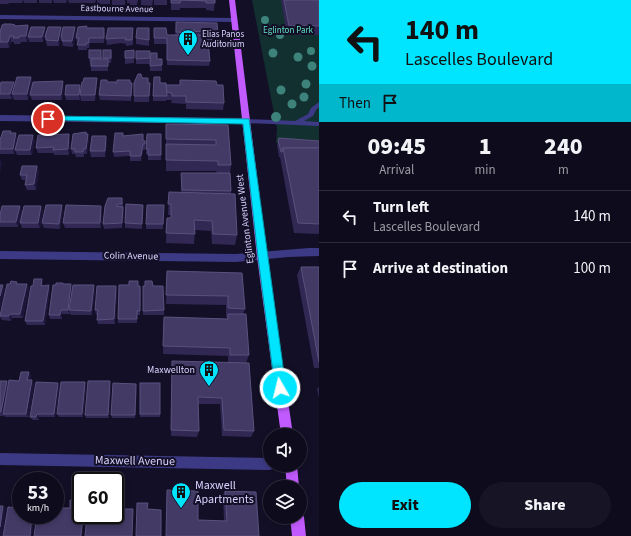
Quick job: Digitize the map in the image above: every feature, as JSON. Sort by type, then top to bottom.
[{"type":"main road","name":"Eglinton Avenue West","points":[[232,0],[262,257],[286,428]]},
{"type":"main road","points":[[298,524],[299,536]]},
{"type":"street","name":"Eastbourne Avenue","points":[[0,17],[235,20]]},
{"type":"street","points":[[0,118],[246,121]]},
{"type":"street","name":"Colin Avenue","points":[[0,254],[236,258],[262,257],[293,252],[319,252]]},
{"type":"street","name":"Maxwell Avenue","points":[[0,458],[263,464]]},
{"type":"lane","points":[[298,122],[311,115],[313,109],[319,104]]},
{"type":"lane","points":[[246,121],[319,124]]},
{"type":"green space","name":"Eglinton Park","points":[[252,0],[319,0],[319,146],[276,143],[277,129]]},
{"type":"building","points":[[171,0],[181,0],[180,3],[171,3]]},
{"type":"building","points":[[181,0],[215,0],[215,3],[206,3],[206,1]]},
{"type":"building","points":[[284,0],[319,0],[319,26],[289,26]]},
{"type":"building","points":[[176,22],[217,23],[218,33],[193,31],[192,33],[176,32]]},
{"type":"building","points":[[11,24],[15,26],[28,25],[26,36],[13,38],[14,36],[10,36],[8,42],[0,42],[0,33],[2,25]]},
{"type":"building","points":[[87,26],[86,28],[104,28],[104,38],[89,38],[89,43],[86,43],[86,45],[77,45],[79,38],[76,38],[78,27]]},
{"type":"building","points":[[31,27],[45,27],[42,37],[28,37]]},
{"type":"building","points":[[48,27],[61,27],[58,41],[46,40],[45,37]]},
{"type":"building","points":[[63,27],[75,27],[72,41],[62,41],[61,37]]},
{"type":"building","points":[[108,28],[133,28],[132,40],[125,40],[126,38],[106,39]]},
{"type":"building","points":[[137,28],[149,28],[149,40],[136,38]]},
{"type":"building","name":"Elias Panos Auditorium","points":[[154,28],[166,28],[167,35],[213,35],[211,42],[208,42],[210,61],[167,60],[167,38],[154,38]]},
{"type":"building","points":[[89,50],[101,50],[101,58],[89,58]]},
{"type":"building","points":[[103,50],[111,50],[111,58],[103,58]]},
{"type":"building","points":[[134,50],[134,58],[125,58],[125,51]]},
{"type":"building","points":[[136,51],[150,51],[150,58],[136,59]]},
{"type":"building","points":[[151,53],[157,53],[157,59],[162,59],[162,65],[150,66]]},
{"type":"building","points":[[91,59],[108,59],[108,66],[91,66]]},
{"type":"building","points":[[138,74],[141,74],[142,78],[148,78],[148,83],[150,83],[149,96],[134,96],[134,83]]},
{"type":"building","points":[[17,77],[31,77],[27,94],[12,94]]},
{"type":"building","points":[[154,77],[160,77],[160,83],[166,83],[167,96],[153,96]]},
{"type":"building","points":[[84,78],[97,78],[95,95],[80,95]]},
{"type":"building","points":[[101,80],[117,83],[117,80],[130,80],[130,83],[132,83],[131,96],[99,95]]},
{"type":"building","points":[[180,80],[216,81],[217,85],[223,85],[224,103],[186,102],[186,96],[172,96],[172,93],[167,92],[166,85],[180,85]]},
{"type":"building","points":[[63,81],[61,95],[30,95],[33,82]]},
{"type":"building","points":[[1,82],[14,82],[10,94],[0,94]]},
{"type":"building","points":[[66,85],[80,85],[79,95],[65,95]]},
{"type":"building","points":[[166,124],[228,125],[231,165],[218,165],[218,161],[166,160],[166,144],[216,145],[216,140],[166,139]]},
{"type":"building","points":[[3,131],[11,131],[10,133],[16,133],[13,149],[0,149],[0,140]]},
{"type":"building","points":[[86,132],[86,134],[88,134],[86,149],[83,149],[83,152],[75,152],[75,149],[71,149],[73,134]]},
{"type":"building","points":[[115,133],[123,133],[123,136],[143,134],[145,144],[143,144],[141,156],[130,156],[130,151],[113,152]]},
{"type":"building","points":[[69,134],[68,149],[53,150],[54,147],[36,148],[38,135]]},
{"type":"building","points":[[147,134],[161,134],[161,155],[148,155],[148,149],[146,149]]},
{"type":"building","points":[[19,135],[33,135],[30,150],[15,150]]},
{"type":"building","points":[[92,136],[106,136],[105,151],[90,151]]},
{"type":"building","points":[[279,138],[319,141],[319,148],[283,148],[281,152],[278,140]]},
{"type":"building","points":[[283,148],[319,148],[319,224],[298,223]]},
{"type":"building","points":[[22,166],[37,166],[34,184],[25,185],[27,175],[20,175]]},
{"type":"building","points":[[181,173],[230,173],[231,191],[182,190]]},
{"type":"building","points":[[169,192],[235,194],[237,235],[213,234],[212,221],[194,220],[195,234],[166,233],[167,218],[171,218],[171,204],[168,204]]},
{"type":"building","points":[[108,198],[122,198],[122,204],[118,204],[116,206],[123,207],[122,223],[103,224],[105,206]]},
{"type":"building","points":[[126,204],[143,205],[142,224],[125,223]]},
{"type":"building","points":[[46,205],[62,205],[59,224],[42,223]]},
{"type":"building","points":[[66,205],[101,206],[100,223],[63,223]]},
{"type":"building","points":[[147,205],[164,205],[163,224],[146,224]]},
{"type":"building","points":[[2,206],[20,206],[16,222],[0,222]]},
{"type":"building","points":[[24,206],[41,206],[38,223],[20,223]]},
{"type":"building","points":[[301,267],[319,267],[319,362]]},
{"type":"building","points":[[167,271],[242,273],[245,309],[228,308],[228,296],[166,295]]},
{"type":"building","points":[[34,279],[42,279],[41,286],[49,285],[43,321],[25,321],[31,286],[33,286]]},
{"type":"building","points":[[11,281],[17,282],[16,284],[27,284],[20,314],[0,316],[7,284],[10,284]]},
{"type":"building","points":[[129,281],[138,281],[138,286],[140,286],[140,311],[137,311],[137,319],[118,319],[119,285],[129,285]]},
{"type":"building","points":[[145,281],[152,281],[153,286],[163,286],[164,310],[143,311],[143,286],[145,286]]},
{"type":"building","points":[[56,283],[71,284],[68,310],[61,310],[60,315],[49,315],[53,285],[56,285]]},
{"type":"building","points":[[0,285],[3,285],[0,296]]},
{"type":"building","points":[[73,285],[94,285],[91,311],[69,310]]},
{"type":"building","points":[[97,286],[116,286],[114,319],[97,320],[98,310],[95,310]]},
{"type":"building","points":[[228,314],[246,314],[249,355],[230,355],[230,348],[163,346],[164,317],[228,319]]},
{"type":"building","name":"Maxwellton","points":[[172,361],[249,363],[254,431],[224,430],[222,398],[198,397],[199,431],[171,430]]},
{"type":"building","points":[[21,372],[29,372],[27,380],[32,380],[26,414],[3,414],[9,380],[19,381]]},
{"type":"building","points":[[0,381],[7,381],[1,412],[0,412]]},
{"type":"building","points":[[88,381],[110,381],[108,415],[85,415]]},
{"type":"building","points":[[36,382],[58,383],[54,414],[37,414],[36,417],[30,417]]},
{"type":"building","points":[[61,382],[85,382],[82,414],[57,414]]},
{"type":"building","points":[[113,383],[136,384],[135,415],[111,415]]},
{"type":"building","points":[[140,383],[160,383],[160,414],[140,414]]},
{"type":"building","name":"Maxwell Apartments","points":[[167,490],[198,491],[198,520],[227,521],[225,491],[256,492],[259,536],[166,536]]},
{"type":"building","points":[[70,500],[72,500],[72,524],[82,524],[81,536],[34,536],[36,524],[64,524],[64,508],[70,508]]},
{"type":"building","points":[[137,503],[148,503],[147,509],[161,510],[161,536],[136,536]]},
{"type":"building","points":[[0,506],[3,506],[0,527]]},
{"type":"building","points":[[8,507],[12,507],[12,524],[31,524],[30,536],[3,536]]},
{"type":"building","points":[[124,509],[133,509],[132,536],[85,536],[86,524],[124,524]]},
{"type":"place","name":"Elias Panos Auditorium","points":[[188,56]]},
{"type":"place","name":"Maxwellton","points":[[209,387]]},
{"type":"place","name":"Maxwell Apartments","points":[[181,509]]},
{"type":"route","points":[[48,119],[246,121],[262,257],[280,388]]}]
